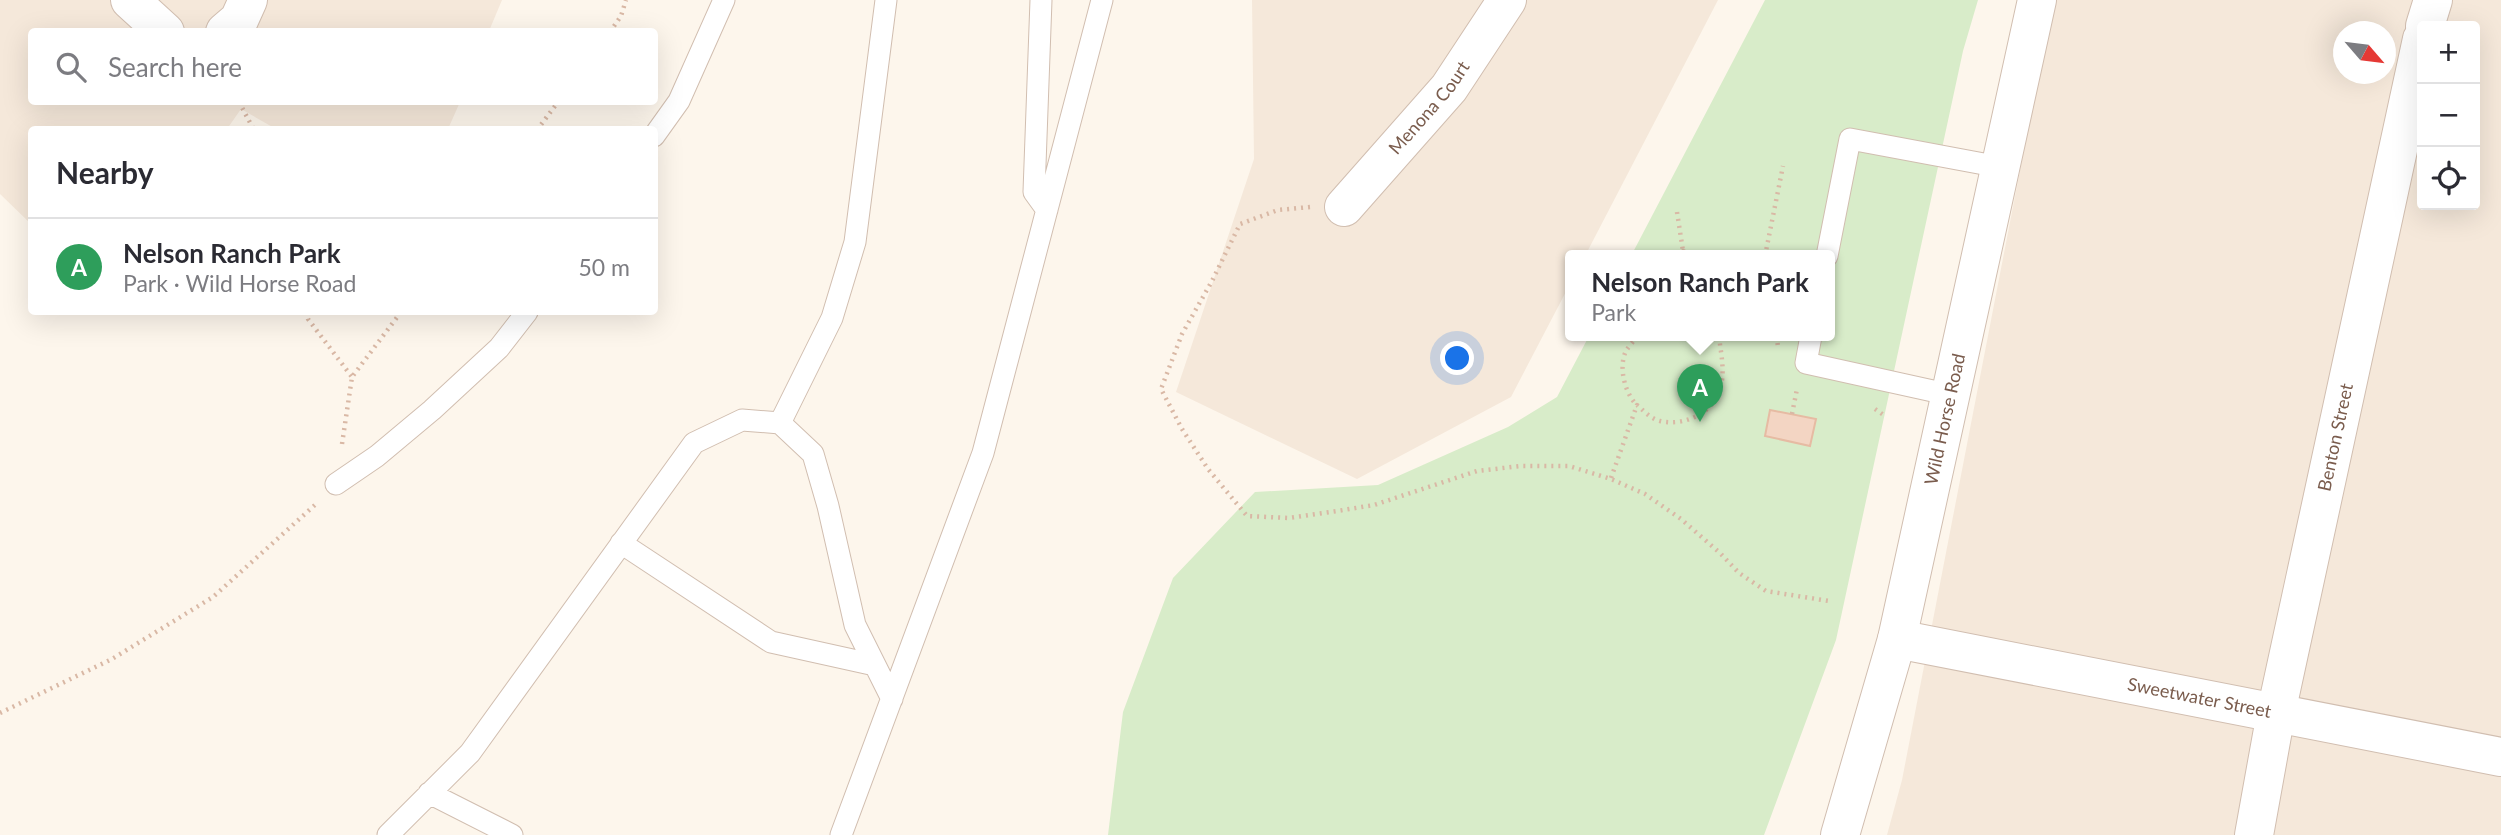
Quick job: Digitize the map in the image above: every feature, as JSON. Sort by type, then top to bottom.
[{"type":"street","points":[[130,0],[161,28]]},
{"type":"street","points":[[230,28],[240,20],[248,0]]},
{"type":"street","name":"Menona Court","points":[[1344,206],[1449,88],[1507,0]]},
{"type":"street","name":"Wild Horse Road","points":[[1840,835],[1897,639],[2037,0]]},
{"type":"street","points":[[2427,21],[2433,0]]},
{"type":"street","name":"Benton Street","points":[[2254,835],[2276,713],[2417,62]]},
{"type":"street","name":"Sweetwater Street","points":[[1897,639],[2501,757]]},
{"type":"lane","points":[[658,130],[679,100],[724,0]]},
{"type":"lane","points":[[780,423],[832,318],[855,242],[886,0]]},
{"type":"lane","points":[[1041,0],[1034,192],[1046,210]]},
{"type":"lane","points":[[841,835],[983,453],[1102,0]]},
{"type":"lane","points":[[1828,250],[1850,139],[2000,167]]},
{"type":"lane","points":[[336,484],[377,456],[432,410],[499,348],[525,315]]},
{"type":"lane","points":[[1810,341],[1806,363],[1951,395]]},
{"type":"lane","points":[[388,835],[470,752],[694,443],[742,421],[780,423],[813,454],[828,506],[855,625],[891,699]]},
{"type":"lane","points":[[621,543],[771,642],[875,665]]},
{"type":"lane","points":[[429,793],[512,835]]},
{"type":"path","points":[[613,28],[621,16],[626,0]]},
{"type":"path","points":[[241,105],[252,126]]},
{"type":"path","points":[[540,126],[556,105]]},
{"type":"path","points":[[1766,250],[1783,166]]},
{"type":"path","points":[[1344,206],[1279,210],[1240,225],[1182,334],[1161,389],[1182,429],[1208,469],[1247,516],[1289,518],[1374,505],[1477,471],[1521,466],[1569,466],[1611,479],[1645,494],[1681,520],[1739,573],[1766,591],[1809,600],[1829,601]]},
{"type":"path","points":[[1677,212],[1683,250]]},
{"type":"path","points":[[307,315],[352,377]]},
{"type":"path","points":[[0,713],[112,659],[213,597],[336,484],[352,377],[399,315]]},
{"type":"path","points":[[1633,341],[1625,353],[1623,377],[1629,398],[1659,421],[1680,422],[1702,414],[1717,396],[1724,366],[1720,341]]},
{"type":"path","points":[[1611,479],[1637,405]]},
{"type":"shaded area","points":[[0,0],[502,0],[490,28],[28,28],[28,105],[459,105],[449,126],[271,126],[241,109],[229,126],[28,126],[28,221],[0,194]]},
{"type":"shaded area","points":[[1252,0],[1718,0],[1588,250],[1565,250],[1565,294],[1511,397],[1357,479],[1176,392],[1254,159]]},
{"type":"shaded area","points":[[2053,0],[2501,0],[2501,835],[1887,835],[1902,780]]},
{"type":"green space","points":[[1765,0],[1978,0],[1963,51],[1836,640],[1764,835],[1108,835],[1123,712],[1173,578],[1255,492],[1378,485],[1508,427],[1557,397],[1586,341],[1835,341],[1835,250],[1634,250]]},
{"type":"building","points":[[1770,410],[1816,419],[1810,446],[1765,436]]},
{"type":"place","name":"Nelson Ranch Park","points":[[1700,422]]}]
